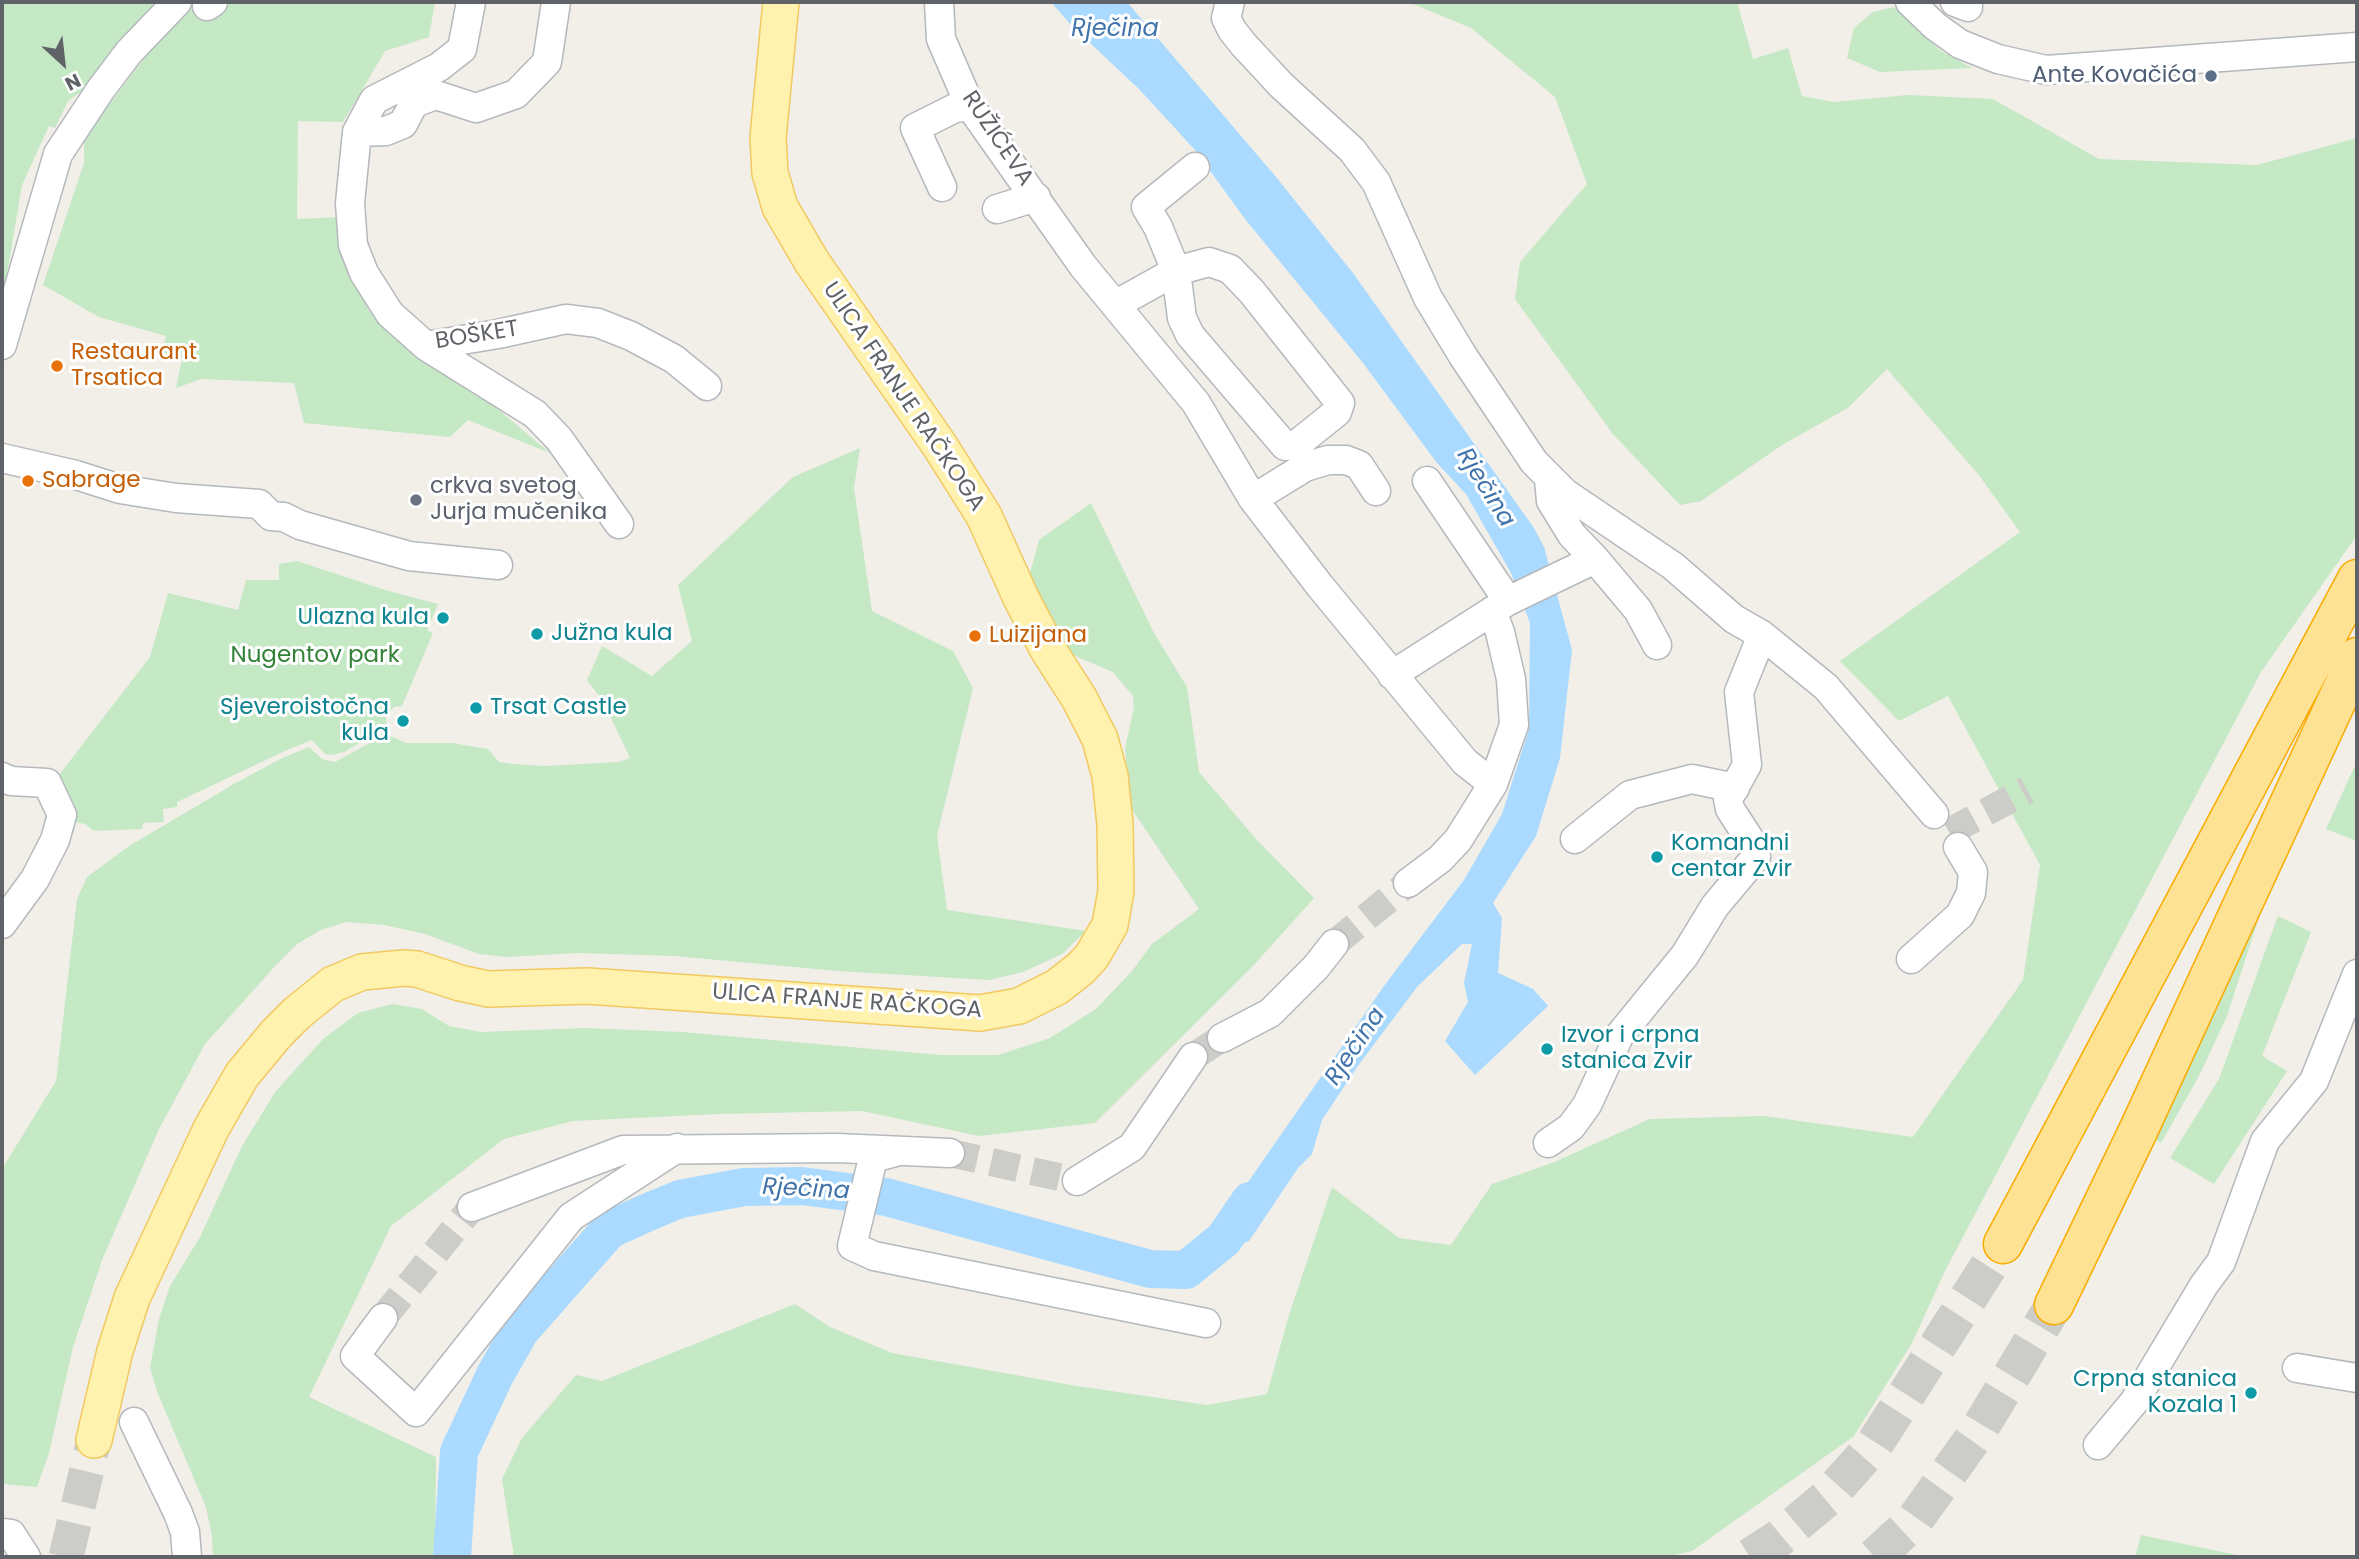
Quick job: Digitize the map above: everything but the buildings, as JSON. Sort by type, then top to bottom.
[{"type":"highway","points":[[2003,1244],[2357,579]]},
{"type":"highway","points":[[2054,1305],[2127,1154],[2357,657]]},
{"type":"main road","name":"ULICA FRANJE RAČKOGA","points":[[94,1440],[118,1342],[138,1282],[211,1129],[242,1075],[283,1027],[326,988],[362,972],[389,968],[417,970],[488,989],[587,986],[980,1013],[1019,1006],[1057,987],[1081,968],[1110,925],[1116,891],[1115,824],[1110,776],[1100,738],[1079,698],[1047,649],[984,516],[940,446],[812,262],[780,207],[770,173],[768,138],[781,2]]},
{"type":"street","points":[[2,345],[58,154],[100,89],[129,52],[177,2]]},
{"type":"street","name":"BOŠKET","points":[[471,2],[462,49],[439,67],[374,100],[357,132],[350,203],[353,245],[364,273],[390,314],[426,346],[566,319],[598,323],[631,336],[674,359],[707,386]]},
{"type":"street","points":[[357,132],[386,131],[403,124],[414,103],[436,95],[475,108],[516,94],[548,62],[556,2]]},
{"type":"street","name":"RUŽIĆEVA","points":[[939,2],[941,39],[970,106],[1083,265],[1196,403],[1253,499],[1392,675],[1465,762],[1493,784]]},
{"type":"street","points":[[1230,2],[1226,18],[1242,44],[1281,85],[1357,156],[1376,182],[1428,298],[1534,462],[1565,493],[1673,566],[1734,620],[1762,635],[1826,687],[1934,814]]},
{"type":"street","points":[[1910,2],[1935,26],[1960,44],[1998,59],[2046,69],[2357,47]]},
{"type":"street","points":[[942,187],[915,128],[955,108],[970,106]]},
{"type":"street","points":[[1115,305],[1176,271],[1209,262],[1230,269],[1252,292],[1340,403],[1337,412],[1296,445],[1285,446],[1190,335],[1182,318],[1176,271],[1158,227],[1146,207],[1195,167]]},
{"type":"street","points":[[997,209],[1035,197]]},
{"type":"street","points":[[426,346],[535,414],[559,439],[619,524]]},
{"type":"street","points":[[2,458],[76,475],[120,489],[176,498],[259,504],[271,516],[284,517],[300,525],[409,556],[498,565]]},
{"type":"street","points":[[1253,499],[1305,467],[1328,460],[1346,460],[1359,466],[1376,491]]},
{"type":"street","points":[[1549,479],[1551,501],[1572,535],[1638,610],[1657,645]]},
{"type":"street","points":[[1408,883],[1440,859],[1458,840],[1493,784],[1514,725],[1511,680],[1500,632],[1500,606],[1427,481]]},
{"type":"street","points":[[1392,675],[1500,606],[1567,570],[1595,559]]},
{"type":"street","points":[[1548,1143],[1571,1127],[1587,1105],[1619,1036],[1685,955],[1715,906],[1756,857],[1754,846],[1730,809],[1728,799],[1746,765],[1739,692],[1762,635]]},
{"type":"street","points":[[2,777],[11,781],[47,783],[62,815],[55,840],[35,878],[2,924]]},
{"type":"street","points":[[1575,839],[1630,796],[1692,779],[1735,788]]},
{"type":"street","points":[[1911,959],[1960,915],[1971,893],[1973,872],[1958,847]]},
{"type":"street","points":[[1222,1038],[1270,1013],[1316,967],[1334,944]]},
{"type":"street","points":[[2098,1445],[2134,1402],[2204,1285],[2221,1262],[2265,1141],[2314,1081],[2357,974]]},
{"type":"street","points":[[1077,1181],[1132,1147],[1193,1057]]},
{"type":"street","points":[[383,1318],[355,1356],[416,1412],[572,1217],[677,1148]]},
{"type":"street","points":[[472,1207],[623,1150],[837,1148],[886,1154],[950,1153]]},
{"type":"street","points":[[886,1154],[852,1246],[874,1256],[1206,1323]]},
{"type":"street","points":[[2297,1368],[2357,1378]]},
{"type":"street","points":[[134,1422],[178,1513],[185,1532],[187,1557]]},
{"type":"street","points":[[2,1533],[11,1534],[26,1557]]},
{"type":"green space","points":[[2,2],[155,2],[96,80],[68,101],[55,128],[49,126],[22,185],[2,304]]},
{"type":"green space","points":[[198,2],[435,2],[429,37],[385,51],[343,122],[298,121],[297,219],[340,217],[339,239],[369,311],[469,385],[550,453],[468,420],[450,437],[304,423],[294,383],[201,379],[176,388],[182,359],[161,353],[166,336],[99,317],[43,285],[84,163],[84,138],[152,48]]},
{"type":"green space","points":[[1408,2],[1737,2],[1753,59],[1788,48],[1802,96],[1834,102],[1908,95],[1993,99],[2099,159],[2257,165],[2357,138],[2357,535],[2261,672],[1945,1271],[1912,1343],[1854,1436],[1692,1551],[1664,1557],[514,1557],[502,1479],[522,1438],[576,1375],[602,1381],[795,1304],[830,1327],[892,1353],[1077,1386],[1207,1405],[1267,1394],[1289,1315],[1332,1187],[1399,1238],[1451,1245],[1492,1184],[1552,1163],[1650,1119],[1764,1116],[1913,1137],[2023,980],[2040,865],[1948,696],[1899,721],[1840,661],[2020,532],[1978,474],[1887,369],[1848,408],[1782,445],[1701,501],[1680,505],[1613,434],[1515,299],[1520,262],[1587,184],[1555,97],[1471,28]]},
{"type":"green space","points":[[1894,7],[1941,51],[1972,68],[1880,72],[1847,58],[1854,28],[1873,12]]},
{"type":"green space","points":[[860,448],[854,488],[872,611],[953,651],[973,688],[937,836],[947,910],[1086,931],[1062,954],[1023,972],[989,980],[838,971],[674,956],[578,953],[507,957],[479,954],[425,934],[384,925],[346,922],[321,930],[297,944],[205,1044],[159,1129],[102,1260],[73,1347],[49,1453],[37,1487],[2,1484],[2,1169],[56,1081],[77,899],[87,877],[129,846],[234,784],[309,747],[322,759],[335,762],[386,734],[406,743],[452,743],[488,749],[499,762],[513,764],[546,766],[619,762],[630,758],[604,703],[587,680],[602,646],[652,676],[692,641],[678,585],[793,477]]},
{"type":"green space","points":[[1091,503],[1154,633],[1187,687],[1199,772],[1255,838],[1314,898],[1253,966],[1095,1123],[979,1136],[862,1111],[718,1114],[573,1121],[504,1139],[391,1226],[309,1397],[436,1457],[435,1545],[454,1557],[213,1557],[206,1507],[158,1394],[150,1368],[159,1319],[170,1286],[200,1237],[242,1146],[276,1091],[323,1039],[358,1013],[392,1004],[422,1009],[449,1026],[481,1032],[585,1028],[682,1032],[941,1055],[998,1055],[1050,1038],[1096,1009],[1132,971],[1152,944],[1199,909],[1131,808],[1125,749],[1134,707],[1133,696],[1113,672],[1073,655],[1066,647],[1029,577],[1039,540]]},
{"type":"green space","name":"Nugentov park","points":[[297,561],[438,604],[427,630],[433,633],[402,706],[394,707],[389,712],[387,727],[344,752],[332,755],[325,754],[312,740],[287,750],[177,802],[177,807],[163,809],[164,822],[143,823],[142,829],[94,831],[85,824],[69,821],[59,775],[150,657],[168,593],[238,610],[246,580],[279,580],[279,564]]},
{"type":"green space","points":[[2357,761],[2357,841],[2326,829]]},
{"type":"green space","points":[[2255,915],[2259,917],[2227,1016],[2200,1074],[2161,1143],[2152,1138]]},
{"type":"green space","points":[[2278,916],[2311,932],[2262,1056],[2287,1071],[2214,1184],[2170,1158],[2219,1079]]},
{"type":"green space","points":[[2141,1535],[2246,1557],[2135,1557]]},
{"type":"water","name":"Rječina","points":[[1051,2],[1127,2],[1276,177],[1353,273],[1534,528],[1544,547],[1572,650],[1560,758],[1536,836],[1493,903],[1502,918],[1498,973],[1533,989],[1548,1006],[1475,1075],[1445,1041],[1468,1002],[1464,983],[1472,944],[1462,944],[1417,987],[1357,1067],[1322,1120],[1312,1154],[1298,1168],[1249,1241],[1231,1247],[1210,1237],[1384,986],[1464,880],[1502,814],[1529,729],[1530,623],[1511,573],[1466,494],[1437,463],[1363,363],[1245,219],[1195,150],[1139,89],[1072,26]]},
{"type":"waterway","name":"Rječina","points":[[452,1557],[459,1452],[495,1375],[520,1331],[609,1230],[646,1213],[680,1199],[744,1187],[802,1186],[886,1197],[1150,1269],[1186,1270],[1224,1239],[1250,1201]]},
{"type":"tunnel","points":[[1949,832],[2027,790]]},
{"type":"tunnel","points":[[1334,944],[1408,883]]},
{"type":"tunnel","points":[[1193,1057],[1222,1038]]},
{"type":"tunnel","points":[[950,1153],[1077,1181]]},
{"type":"tunnel","points":[[383,1318],[472,1207]]},
{"type":"tunnel","points":[[1750,1557],[1778,1539],[1827,1498],[1874,1445],[2003,1244]]},
{"type":"tunnel","points":[[1875,1557],[1914,1521],[1977,1433],[2054,1305]]},
{"type":"tunnel","points":[[66,1557],[94,1440]]},
{"type":"place","name":"Ante Kovačića","points":[[2211,76]]},
{"type":"place","name":"Restaurant Trsatica","points":[[57,366]]},
{"type":"place","name":"Sabrage","points":[[28,481]]},
{"type":"place","name":"crkva svetog Jurja mučenika","points":[[416,500]]},
{"type":"place","name":"Ulazna kula","points":[[443,618]]},
{"type":"place","name":"Južna kula","points":[[537,634]]},
{"type":"place","name":"Luizijana","points":[[975,636]]},
{"type":"place","name":"Trsat Castle","points":[[476,708]]},
{"type":"place","name":"Sjeveroistočna kula","points":[[403,721]]},
{"type":"place","name":"Komandni centar Zvir","points":[[1657,857]]},
{"type":"place","name":"Izvor i crpna stanica Zvir","points":[[1547,1049]]},
{"type":"place","name":"Crpna stanica Kozala 1","points":[[2251,1393]]}]
